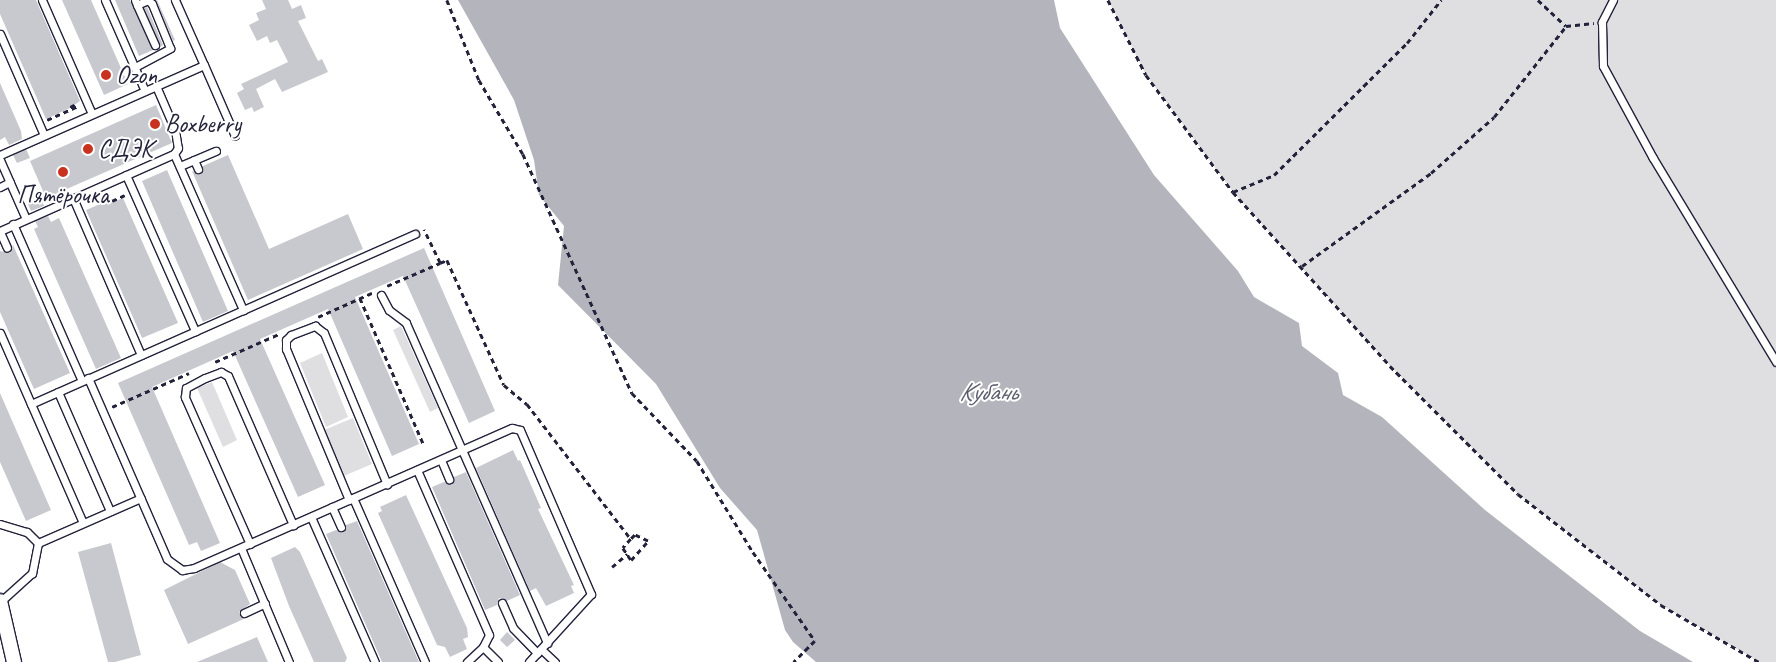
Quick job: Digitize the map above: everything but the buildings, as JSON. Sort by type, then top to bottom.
[{"type":"street","points":[[0,602],[14,662]]},
{"type":"lane","points":[[42,0],[92,114]]},
{"type":"lane","points":[[105,0],[145,91]]},
{"type":"lane","points":[[134,67],[170,48],[152,4],[148,0],[136,2],[155,45]]},
{"type":"lane","points":[[175,0],[235,136]]},
{"type":"lane","points":[[1613,0],[1602,22],[1603,66],[1653,158],[1776,362]]},
{"type":"lane","points":[[0,34],[39,113],[44,135]]},
{"type":"lane","points":[[128,52],[136,49]]},
{"type":"lane","points":[[0,155],[204,65]]},
{"type":"lane","points":[[7,248],[0,231],[174,154],[178,148],[175,130],[156,86]]},
{"type":"lane","points":[[180,166],[216,151]]},
{"type":"lane","points":[[174,154],[243,310]]},
{"type":"lane","points":[[205,155],[209,164]]},
{"type":"lane","points":[[0,160],[26,219]]},
{"type":"lane","points":[[194,160],[198,168]]},
{"type":"lane","points":[[126,175],[195,332]]},
{"type":"lane","points":[[0,187],[10,182]]},
{"type":"lane","points":[[73,198],[85,217],[141,355]]},
{"type":"lane","points":[[14,224],[140,498],[174,567],[182,570],[194,568],[512,428],[520,430],[592,594],[529,662]]},
{"type":"lane","points":[[31,404],[415,234]]},
{"type":"lane","points":[[381,295],[389,310],[405,320],[464,449],[547,642]]},
{"type":"lane","points":[[387,484],[324,333],[315,326],[292,335],[286,340],[286,349],[424,662]]},
{"type":"lane","points":[[0,333],[83,523]]},
{"type":"lane","points":[[250,544],[184,392],[190,384],[217,372],[228,376],[293,525]]},
{"type":"lane","points":[[58,392],[110,511]]},
{"type":"lane","points":[[441,460],[449,480]]},
{"type":"lane","points":[[417,470],[489,635],[483,647],[467,662]]},
{"type":"lane","points":[[38,543],[140,498]]},
{"type":"lane","points":[[332,507],[341,528]]},
{"type":"lane","points":[[312,517],[375,662]]},
{"type":"lane","points":[[0,524],[27,532],[38,543]]},
{"type":"lane","points":[[0,602],[32,573],[38,543]]},
{"type":"lane","points":[[241,548],[289,662]]},
{"type":"lane","points":[[244,612],[265,603]]},
{"type":"lane","points":[[502,603],[513,628],[539,651],[556,662]]},
{"type":"lane","points":[[483,647],[498,662]]},
{"type":"path","points":[[447,0],[479,80],[523,154],[632,393],[697,461],[753,552],[815,641],[794,662]]},
{"type":"path","points":[[1108,0],[1146,75],[1234,192],[1390,366],[1518,494],[1661,605],[1759,662]]},
{"type":"path","points":[[1234,192],[1274,175],[1407,43],[1440,0]]},
{"type":"path","points":[[1538,0],[1566,26]]},
{"type":"path","points":[[1302,266],[1431,173],[1487,124],[1566,26],[1602,22]]},
{"type":"path","points":[[46,121],[81,103],[70,107]]},
{"type":"path","points":[[112,200],[122,196]]},
{"type":"path","points":[[440,263],[447,260],[504,385],[527,404],[631,539]]},
{"type":"path","points":[[360,298],[424,445]]},
{"type":"path","points":[[635,535],[648,541],[631,560],[623,548],[631,539],[635,535]]},
{"type":"path","points":[[612,567],[627,554]]},
{"type":"shaded area","points":[[1108,0],[1776,0],[1776,662],[1759,662],[1661,605],[1518,494],[1390,366],[1233,192],[1146,75]]},
{"type":"shaded area","points":[[401,326],[438,408],[430,412],[393,330]]},
{"type":"shaded area","points":[[322,353],[348,417],[326,427],[300,363]]},
{"type":"shaded area","points":[[212,382],[237,440],[223,447],[197,388]]},
{"type":"shaded area","points":[[353,418],[372,464],[344,476],[324,430]]},
{"type":"water","name":"Кубань","points":[[458,0],[1054,0],[1060,28],[1154,175],[1238,271],[1254,297],[1299,323],[1302,346],[1338,373],[1343,395],[1382,417],[1485,510],[1640,631],[1693,662],[816,662],[793,642],[785,630],[757,530],[720,488],[656,384],[558,285],[564,226],[539,195],[534,160],[514,100]]},
{"type":"place","name":"Ozon","points":[[106,75]]},
{"type":"place","name":"Boxberry","points":[[155,124]]},
{"type":"place","name":"СДЭК","points":[[88,149]]},
{"type":"place","name":"Пятёрочка","points":[[63,172]]}]
